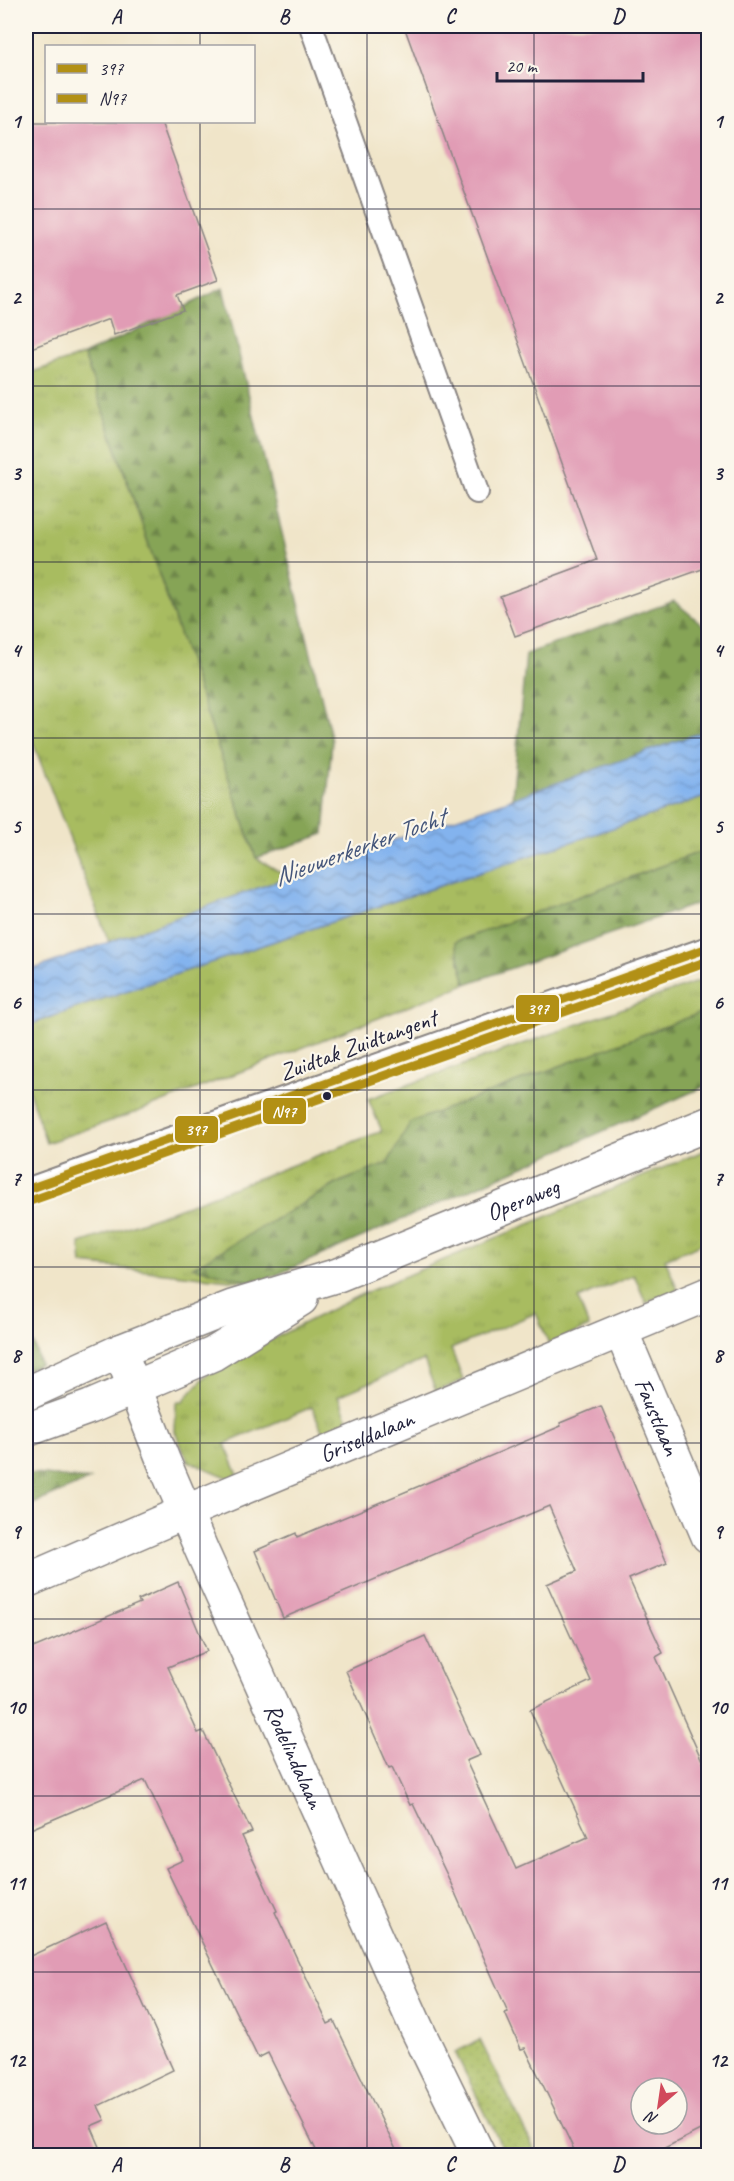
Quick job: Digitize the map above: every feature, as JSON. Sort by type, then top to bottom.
[{"type":"street","name":"Operaweg","points":[[26,1394],[120,1351],[232,1307],[338,1275],[708,1124]]},
{"type":"street","name":"Operaweg","points":[[26,1430],[90,1407],[213,1354],[338,1275]]},
{"type":"street","name":"Griseldalaan","points":[[26,1581],[184,1512],[708,1294]]},
{"type":"street","name":"Faustlaan","points":[[621,1331],[708,1536]]},
{"type":"street","name":"Rodelindalaan","points":[[120,1351],[184,1512],[417,2029],[479,2156]]},
{"type":"lane","points":[[311,26],[477,492]]},
{"type":"lane","name":"Zuidtak Zuidtangent","points":[[26,1190],[708,948]]},
{"type":"green space","points":[[223,288],[332,741],[324,834],[256,858],[84,355]]},
{"type":"green space","points":[[84,355],[256,858],[289,877],[109,942],[26,724],[26,374]]},
{"type":"green space","points":[[674,601],[708,629],[708,730],[512,800],[526,654]]},
{"type":"green space","points":[[708,796],[708,849],[455,942],[466,984],[137,1112],[46,1143],[26,1082],[26,1026]]},
{"type":"green space","points":[[708,849],[708,900],[466,984],[455,942]]},
{"type":"green space","points":[[708,978],[708,1016],[411,1122],[387,1164],[340,1182],[194,1267],[258,1283],[82,1264],[80,1243],[156,1217],[382,1131],[368,1099]]},
{"type":"green space","points":[[708,1010],[708,1085],[258,1283],[193,1267],[340,1182],[387,1164],[411,1122]]},
{"type":"green space","points":[[708,1149],[708,1241],[665,1259],[678,1290],[646,1303],[634,1275],[578,1299],[589,1327],[549,1344],[536,1313],[451,1349],[463,1380],[436,1392],[424,1360],[338,1396],[351,1427],[325,1438],[312,1407],[225,1444],[238,1475],[229,1478],[188,1461],[175,1431],[176,1405],[178,1401],[183,1401],[211,1370],[360,1295]]},
{"type":"green space","points":[[26,1330],[40,1364],[26,1370]]},
{"type":"green space","points":[[26,1473],[89,1480],[26,1507]]},
{"type":"green space","points":[[480,2040],[537,2155],[506,2155],[455,2052]]},
{"type":"water","points":[[708,730],[708,796],[26,1026],[26,972]]},
{"type":"building","points":[[404,26],[708,26],[708,567],[515,636],[500,596],[597,560]]},
{"type":"building","points":[[26,122],[161,123],[218,280],[177,295],[183,310],[114,335],[109,319],[26,350]]},
{"type":"building","points":[[601,1406],[667,1563],[629,1579],[663,1653],[656,1657],[708,1774],[708,2126],[689,2136],[689,2076],[629,2076],[629,2136],[688,2136],[649,2156],[577,2156],[525,2048],[521,2049],[505,2013],[508,2012],[448,1877],[413,1804],[410,1805],[392,1767],[389,1768],[346,1671],[425,1636],[480,1755],[466,1761],[516,1869],[588,1837],[530,1710],[591,1681],[547,1584],[577,1571],[549,1506],[283,1618],[255,1551],[296,1533],[297,1537],[561,1426],[560,1423]]},
{"type":"building","points":[[178,1582],[207,1651],[168,1667],[198,1733],[203,1731],[252,1832],[242,1836],[277,1911],[275,1912],[328,2024],[334,2021],[399,2156],[319,2156],[268,2053],[258,2058],[166,1868],[183,1860],[145,1780],[26,1831],[26,1651],[140,1603],[138,1600]]},
{"type":"building","points":[[106,1921],[173,2070],[98,2106],[105,2120],[91,2126],[104,2156],[26,2156],[26,1958]]},
{"type":"transit line","name":"397","points":[[26,1190],[708,948]]},
{"type":"transit line","name":"N97","points":[[30,1201],[708,961]]},
{"type":"water label","name":"Nieuwerkerker Tocht","points":[[359,847]]}]
